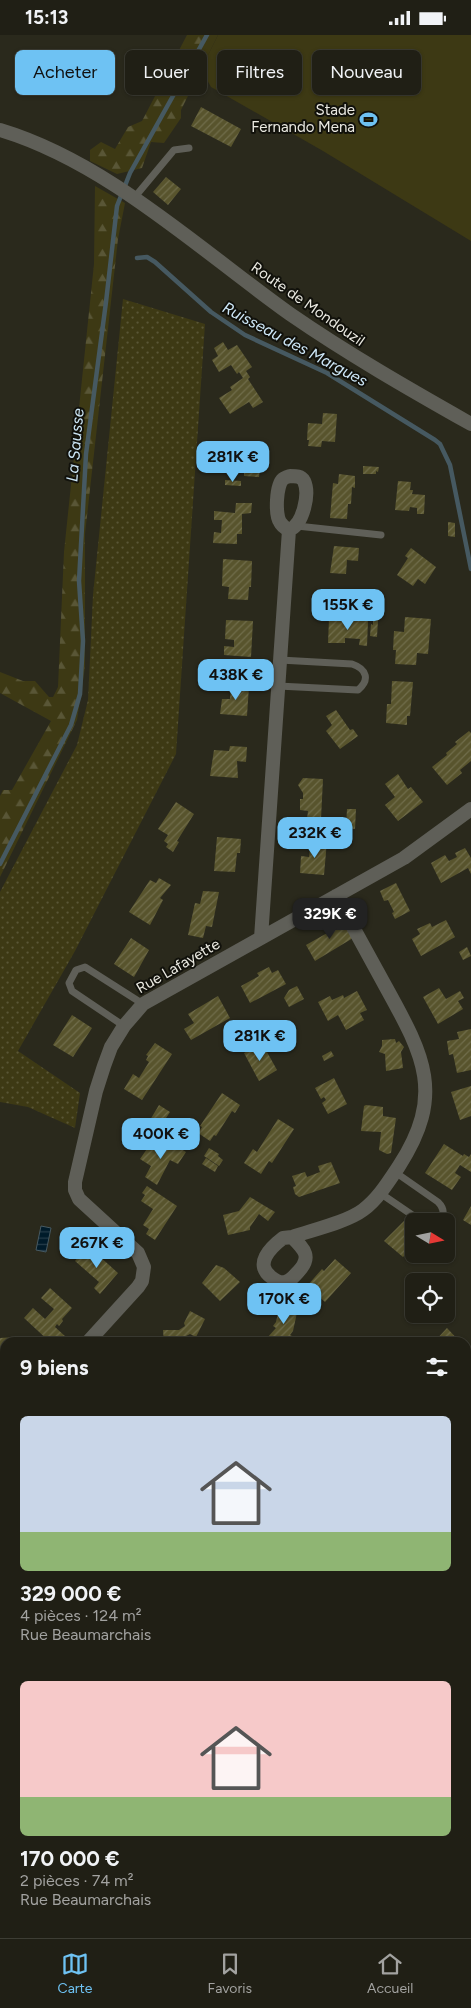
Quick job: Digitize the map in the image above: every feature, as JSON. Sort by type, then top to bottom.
[{"type":"street","name":"Route de Mondouzil","points":[[0,130],[54,150],[104,179],[134,198],[290,314],[396,381],[471,424]]},
{"type":"street","points":[[261,938],[280,660],[293,528]]},
{"type":"street","name":"Rue Lafayette","points":[[92,1337],[138,1287],[144,1274],[144,1267],[138,1253],[79,1199],[75,1191],[76,1176],[96,1091],[111,1047],[124,1026],[142,1004],[404,858],[471,809]]},
{"type":"street","points":[[292,1237],[348,1218],[362,1211],[380,1193],[407,1153],[420,1123],[424,1105],[424,1071],[413,1036],[336,896]]},
{"type":"lane","points":[[134,198],[174,150],[189,148]]},
{"type":"lane","points":[[293,528],[381,535]]},
{"type":"lane","points":[[278,686],[358,690],[363,686],[366,679],[365,672],[360,667],[352,664],[280,660]]},
{"type":"lane","points":[[124,1026],[72,991],[69,983],[76,970],[85,967],[142,1004]]},
{"type":"lane","points":[[395,1172],[438,1201],[443,1207],[444,1213]]},
{"type":"lane","points":[[380,1193],[409,1213]]},
{"type":"green space","points":[[187,35],[218,35],[207,57],[207,50],[179,50]]},
{"type":"green space","name":"Stade Fernando Mena","points":[[218,35],[471,35],[471,241],[323,151],[225,95],[302,95],[302,50],[217,50],[217,90],[211,87],[207,80],[207,57]]},
{"type":"green space","points":[[156,95],[188,95],[181,110],[181,118],[164,143],[151,142],[142,168],[117,174],[90,161],[90,150],[101,142],[115,149],[128,127],[142,121]]},
{"type":"green space","points":[[95,186],[125,203],[118,239],[85,534],[85,667],[77,720],[0,877],[0,796],[3,790],[12,790],[51,721],[0,693],[0,672],[23,681],[35,681],[49,697],[53,697],[58,687],[64,552],[94,264]]},
{"type":"green space","points":[[123,299],[205,324],[176,754],[75,951],[18,1051],[80,1093],[75,1128],[28,1107],[0,1102],[0,892],[77,745],[88,700],[93,595]]},
{"type":"water","points":[[41,1226],[51,1228],[46,1252],[36,1250]]},
{"type":"building","points":[[201,107],[241,129],[231,147],[191,126]]},
{"type":"building","points":[[166,177],[181,189],[168,205],[153,192]]},
{"type":"building","points":[[223,342],[228,350],[237,345],[252,367],[246,371],[250,377],[248,379],[263,402],[253,408],[249,402],[230,414],[219,398],[232,390],[230,387],[243,378],[239,372],[237,374],[231,365],[219,372],[212,360],[218,356],[214,348]]},
{"type":"building","points":[[323,413],[337,414],[335,442],[322,441],[321,447],[308,446],[308,423],[322,424]]},
{"type":"building","points":[[237,443],[257,444],[255,469],[260,469],[259,477],[244,476],[244,469],[236,468]]},
{"type":"building","points":[[363,466],[379,467],[378,472],[376,471],[376,474],[363,474]]},
{"type":"building","points":[[339,474],[355,476],[355,488],[352,487],[351,504],[348,504],[347,519],[330,518],[333,483],[338,484]]},
{"type":"building","points":[[225,480],[241,481],[241,486],[225,485]]},
{"type":"building","points":[[398,481],[411,482],[410,490],[413,490],[412,494],[425,495],[424,514],[417,514],[417,508],[410,507],[409,511],[395,510]]},
{"type":"building","points":[[236,503],[252,503],[251,513],[242,514],[242,534],[237,534],[237,544],[213,543],[214,532],[221,533],[222,520],[214,520],[214,511],[235,513]]},
{"type":"building","points":[[448,522],[455,523],[455,537],[448,536]]},
{"type":"building","points":[[334,546],[359,548],[358,561],[347,560],[346,574],[330,573]]},
{"type":"building","points":[[411,548],[436,567],[425,584],[418,579],[413,586],[397,575],[408,558],[405,556]]},
{"type":"building","points":[[223,559],[252,561],[251,587],[249,587],[248,600],[228,599],[229,587],[222,586]]},
{"type":"building","points":[[405,617],[431,619],[428,654],[417,653],[416,665],[395,664],[396,650],[393,650],[394,631],[404,632]]},
{"type":"building","points":[[329,619],[368,621],[367,646],[359,645],[360,639],[345,638],[345,643],[328,643]]},
{"type":"building","points":[[226,620],[253,621],[251,657],[224,655],[224,646],[234,647],[234,640],[225,639]]},
{"type":"building","points":[[373,620],[378,620],[377,637],[370,636]]},
{"type":"building","points":[[392,681],[413,682],[410,716],[407,716],[407,725],[386,723],[387,704],[391,704]]},
{"type":"building","points":[[231,684],[249,686],[247,716],[220,714],[222,699],[230,699]]},
{"type":"building","points":[[336,710],[350,730],[353,729],[358,736],[340,749],[326,731],[332,725],[326,716]]},
{"type":"building","points":[[469,731],[471,733],[471,761],[460,770],[462,773],[447,785],[432,767],[447,755],[446,753],[457,744],[455,742]]},
{"type":"building","points":[[230,746],[247,747],[246,762],[237,761],[238,778],[210,776],[214,750],[229,751]]},
{"type":"building","points":[[398,774],[408,789],[411,787],[423,802],[398,821],[385,805],[395,797],[385,784]]},
{"type":"building","points":[[303,778],[323,779],[321,819],[307,819],[308,811],[300,810],[300,799],[303,799],[303,793],[298,785]]},
{"type":"building","points":[[176,802],[194,814],[177,841],[179,842],[173,852],[166,847],[168,844],[164,841],[168,835],[158,829]]},
{"type":"building","points":[[347,809],[356,809],[355,829],[346,828]]},
{"type":"building","points":[[217,837],[241,839],[240,853],[237,853],[235,872],[214,871]]},
{"type":"building","points":[[311,840],[327,841],[324,875],[300,873],[301,856],[309,857]]},
{"type":"building","points":[[465,848],[471,858],[471,874],[468,868],[441,883],[431,863],[445,855],[449,861],[457,857],[455,853]]},
{"type":"building","points":[[159,878],[171,885],[160,898],[163,900],[150,925],[129,912],[150,880],[156,883]]},
{"type":"building","points":[[396,883],[410,911],[395,919],[388,900],[384,901],[380,891]]},
{"type":"building","points":[[203,891],[219,892],[212,927],[206,926],[203,938],[188,935],[195,903],[200,904]]},
{"type":"building","points":[[342,918],[353,938],[315,961],[306,945],[329,932],[327,927]]},
{"type":"building","points":[[446,920],[455,937],[421,956],[412,939],[420,934],[417,929],[430,923],[432,927]]},
{"type":"building","points":[[131,938],[149,950],[134,977],[114,964]]},
{"type":"building","points":[[467,947],[471,956],[463,960],[459,952]]},
{"type":"building","points":[[269,967],[272,973],[278,970],[286,984],[250,1003],[241,986],[259,976],[257,973]]},
{"type":"building","points":[[297,986],[304,999],[289,1007],[284,998],[289,990]]},
{"type":"building","points":[[439,988],[446,999],[460,991],[464,998],[458,1001],[463,1009],[438,1024],[423,997]]},
{"type":"building","points":[[357,991],[367,1010],[360,1013],[364,1020],[346,1030],[338,1015],[328,1021],[318,1002],[330,996],[332,1000],[343,995],[344,998]]},
{"type":"building","points":[[218,996],[230,1018],[191,1040],[184,1029],[194,1023],[188,1014]]},
{"type":"building","points":[[72,1015],[92,1028],[73,1057],[53,1045]]},
{"type":"building","points":[[471,1029],[471,1070],[457,1073],[453,1054],[449,1055],[447,1041],[459,1039],[457,1032]]},
{"type":"building","points":[[395,1039],[396,1043],[399,1041],[404,1047],[401,1052],[403,1068],[386,1071],[385,1054],[379,1052],[382,1040]]},
{"type":"building","points":[[155,1043],[172,1054],[142,1100],[124,1089],[133,1074],[139,1078],[149,1062],[146,1060],[148,1056],[146,1055]]},
{"type":"building","points":[[262,1043],[277,1070],[259,1081],[244,1053]]},
{"type":"building","points":[[331,1051],[334,1056],[324,1061],[322,1056]]},
{"type":"building","points":[[334,1078],[347,1104],[328,1114],[322,1103],[326,1100],[324,1097],[321,1099],[315,1088]]},
{"type":"building","points":[[471,1086],[471,1116],[460,1120],[451,1092]]},
{"type":"building","points":[[222,1093],[240,1105],[235,1113],[232,1111],[216,1136],[214,1135],[210,1141],[198,1133],[202,1127],[200,1126]]},
{"type":"building","points":[[159,1105],[170,1112],[160,1127],[150,1120]]},
{"type":"building","points":[[364,1106],[383,1107],[383,1116],[396,1118],[391,1153],[387,1154],[379,1150],[381,1132],[361,1131]]},
{"type":"building","points":[[278,1119],[294,1129],[272,1163],[269,1161],[261,1174],[244,1163],[253,1149],[257,1152]]},
{"type":"building","points":[[165,1139],[186,1152],[178,1164],[170,1160],[157,1185],[145,1177],[151,1166],[140,1159],[149,1146],[158,1151]]},
{"type":"building","points":[[444,1144],[463,1156],[464,1154],[469,1157],[471,1154],[471,1172],[460,1165],[455,1173],[461,1177],[452,1190],[425,1173]]},
{"type":"building","points":[[209,1148],[219,1154],[218,1156],[223,1160],[219,1166],[204,1156]]},
{"type":"building","points":[[206,1158],[218,1166],[215,1172],[202,1164]]},
{"type":"building","points":[[331,1162],[340,1183],[299,1197],[295,1194],[293,1187],[296,1186],[292,1176],[305,1172],[307,1177],[320,1172],[318,1166]]},
{"type":"building","points":[[147,1186],[177,1206],[155,1240],[146,1234],[149,1229],[143,1225],[153,1209],[141,1201],[145,1195],[142,1193]]},
{"type":"building","points":[[250,1197],[275,1212],[268,1221],[259,1214],[250,1230],[228,1235],[223,1215],[239,1211]]},
{"type":"building","points":[[471,1206],[471,1225],[463,1220]]},
{"type":"building","points":[[405,1222],[405,1255],[403,1257],[384,1241]]},
{"type":"building","points":[[88,1246],[118,1273],[100,1294],[94,1288],[99,1282],[75,1261]]},
{"type":"building","points":[[335,1259],[351,1273],[325,1302],[307,1286],[322,1269],[324,1271]]},
{"type":"building","points":[[216,1265],[224,1268],[240,1282],[220,1301],[202,1283]]},
{"type":"building","points":[[50,1288],[72,1308],[62,1319],[63,1321],[59,1326],[57,1324],[55,1327],[66,1337],[45,1337],[24,1318],[33,1308],[45,1319],[54,1309],[41,1298]]},
{"type":"building","points":[[280,1304],[298,1308],[293,1331],[290,1335],[291,1337],[268,1337],[276,1328],[273,1326],[276,1322]]},
{"type":"building","points":[[190,1311],[205,1319],[196,1337],[190,1334],[184,1337],[164,1337],[163,1330],[179,1330],[185,1326],[184,1323]]},
{"type":"building","points":[[447,1328],[455,1337],[439,1337]]},
{"type":"waterway","name":"La Sausse","points":[[0,864],[71,725],[80,694],[83,641],[79,581],[86,454],[117,206],[130,173],[207,35]]},
{"type":"waterway","name":"Ruisseau des Margues","points":[[137,258],[147,257],[155,262],[211,312],[245,335],[327,373],[440,444],[450,465],[471,569]]},
{"type":"place","name":"Stade Fernando Mena","points":[[369,119]]}]
